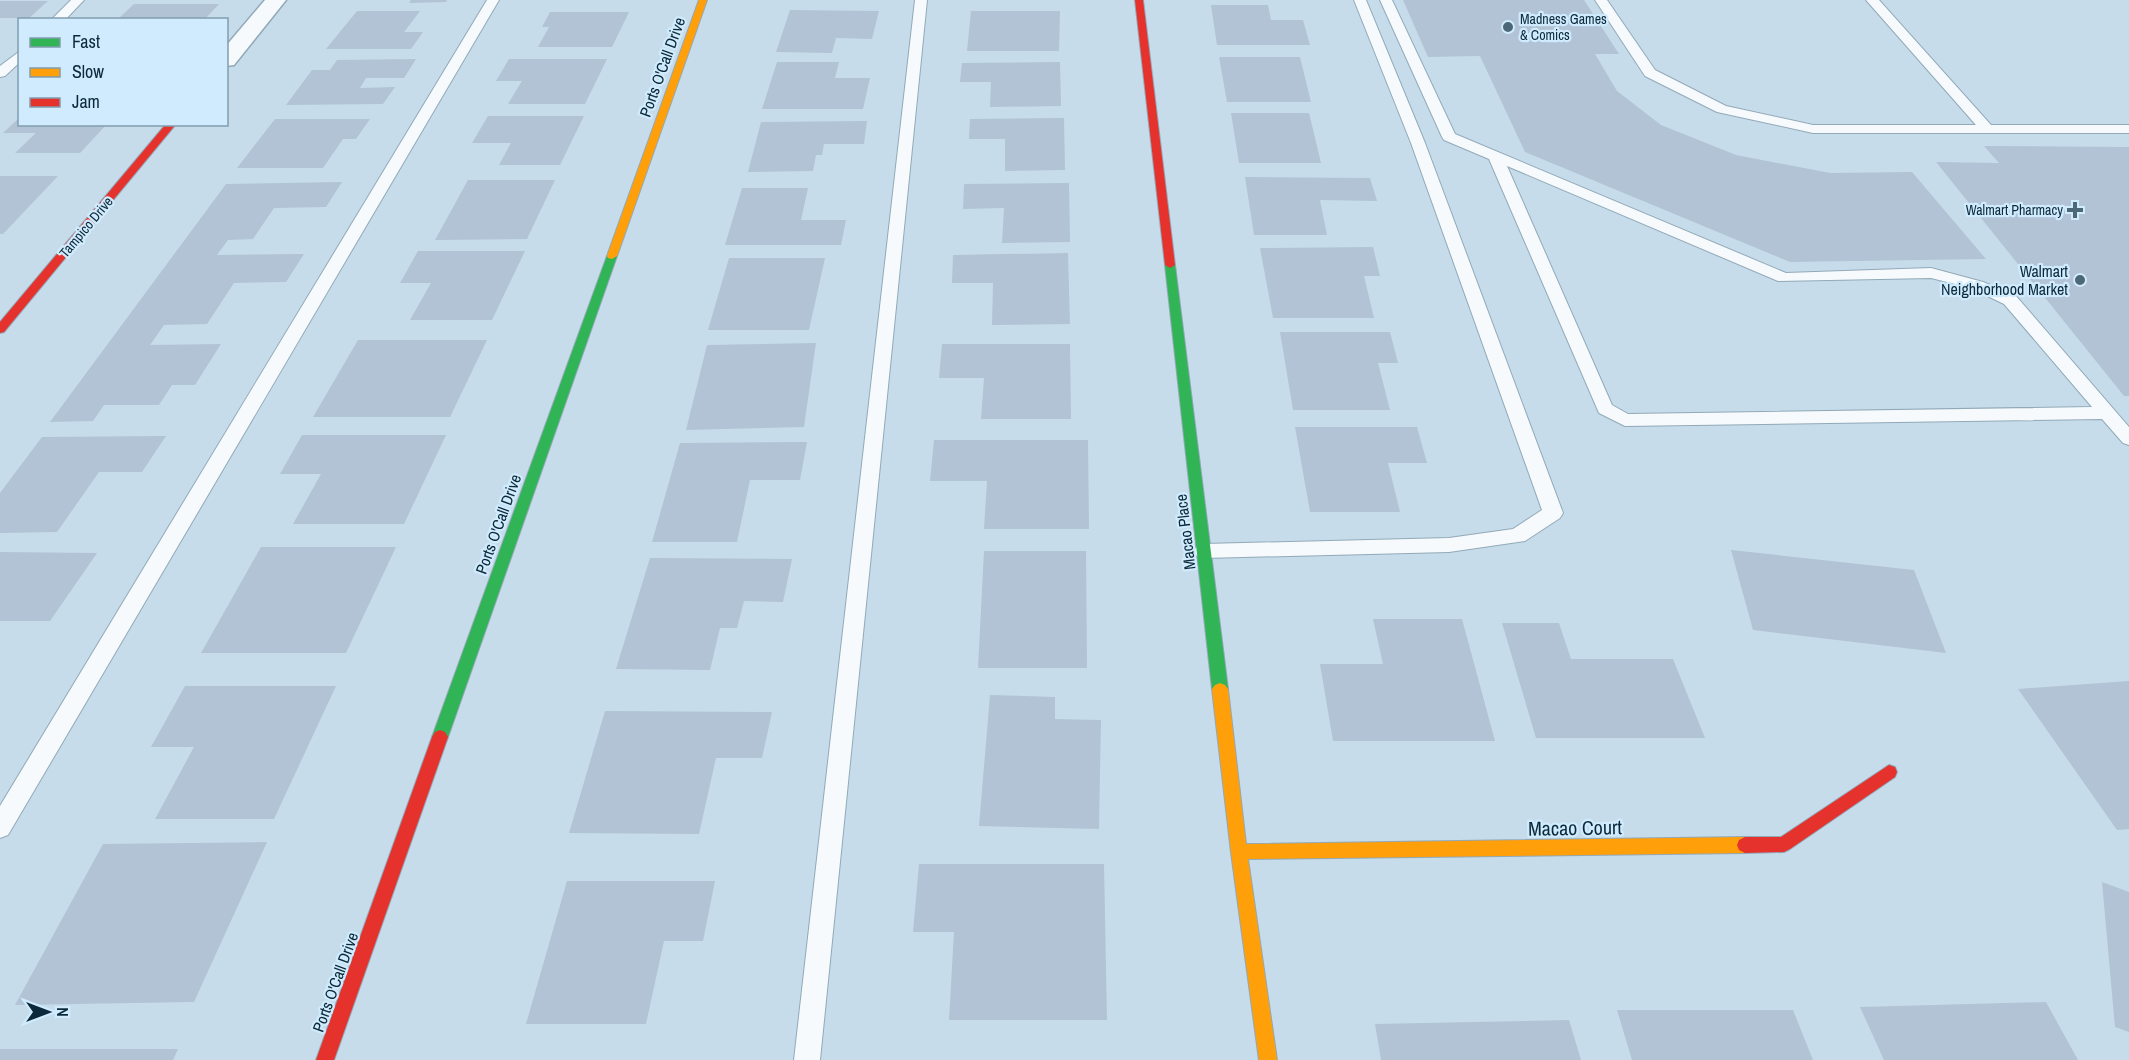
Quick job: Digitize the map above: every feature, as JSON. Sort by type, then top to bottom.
[{"type":"street","points":[[228,58],[276,0]]},
{"type":"street","name":"Ports O'Call Drive","points":[[325,1060],[703,0]]},
{"type":"street","name":"Macao Place","points":[[1139,0],[1239,852],[1268,1060]]},
{"type":"street","name":"Tampico Drive","points":[[0,329],[170,126]]},
{"type":"street","name":"Macao Court","points":[[1239,852],[1784,844],[1889,772]]},
{"type":"lane","points":[[59,18],[78,0]]},
{"type":"lane","points":[[0,827],[236,427],[493,0]]},
{"type":"lane","points":[[807,1060],[921,0]]},
{"type":"lane","points":[[1204,551],[1449,545],[1518,536],[1552,513],[1418,143],[1360,0]]},
{"type":"lane","points":[[1386,0],[1449,137],[1784,278],[1931,273],[1977,285],[2010,300],[2129,440]]},
{"type":"lane","points":[[1601,0],[1650,72],[1722,109],[1813,129],[2129,129]]},
{"type":"lane","points":[[1872,0],[1987,129]]},
{"type":"lane","points":[[0,73],[18,57]]},
{"type":"lane","points":[[1495,156],[1605,410],[1625,420],[2107,413]]},
{"type":"building","points":[[411,0],[447,0],[446,2],[409,3]]},
{"type":"building","points":[[1403,0],[1584,0],[1619,54],[1595,54],[1617,91],[1661,125],[1736,155],[1830,173],[1912,172],[1986,259],[1790,262],[1525,152],[1480,56],[1428,57]]},
{"type":"building","points":[[0,1],[48,1],[29,18],[0,18]]},
{"type":"building","points":[[134,4],[219,4],[206,18],[119,18]]},
{"type":"building","points":[[1211,5],[1268,5],[1271,20],[1303,20],[1310,45],[1217,45]]},
{"type":"building","points":[[790,10],[879,11],[872,39],[836,38],[832,53],[776,52]]},
{"type":"building","points":[[357,11],[420,11],[404,32],[423,32],[411,49],[326,49]]},
{"type":"building","points":[[971,11],[1060,11],[1059,51],[967,51]]},
{"type":"building","points":[[550,12],[629,12],[612,47],[538,47],[549,27],[542,27]]},
{"type":"building","points":[[1219,57],[1300,57],[1311,102],[1227,102]]},
{"type":"building","points":[[416,59],[404,78],[366,78],[360,88],[395,87],[383,104],[286,105],[312,70],[330,70],[337,60]]},
{"type":"building","points":[[509,59],[607,59],[585,104],[508,104],[522,81],[496,81]]},
{"type":"building","points":[[777,62],[839,62],[835,78],[870,78],[863,109],[762,109]]},
{"type":"building","points":[[1060,62],[1061,106],[990,107],[991,82],[960,82],[962,63]]},
{"type":"building","points":[[1231,113],[1309,113],[1321,163],[1239,163]]},
{"type":"building","points":[[488,116],[584,116],[560,165],[499,165],[511,143],[472,143]]},
{"type":"building","points":[[1064,118],[1065,170],[1005,171],[1005,139],[969,139],[970,119]]},
{"type":"building","points":[[18,119],[18,126],[105,126],[80,153],[15,153],[36,133],[3,133]]},
{"type":"building","points":[[275,119],[370,119],[356,139],[343,139],[323,168],[237,168]]},
{"type":"building","points":[[867,121],[864,144],[824,144],[822,155],[816,155],[813,171],[748,172],[761,122]]},
{"type":"building","name":"Walmart Neighborhood Market","points":[[1984,146],[2129,147],[2129,396],[2124,396],[1936,162],[1999,163]]},
{"type":"building","points":[[0,176],[58,176],[3,234],[0,234]]},
{"type":"building","points":[[1245,177],[1370,178],[1377,201],[1320,200],[1327,235],[1254,235]]},
{"type":"building","points":[[468,180],[555,180],[527,239],[435,240]]},
{"type":"building","points":[[342,182],[326,207],[274,208],[253,239],[228,240],[217,255],[304,254],[286,282],[234,283],[207,324],[164,325],[150,345],[221,344],[195,385],[172,385],[159,405],[104,405],[93,421],[50,422],[226,184]]},
{"type":"building","points":[[1069,183],[1070,242],[1002,243],[1004,208],[963,209],[964,184]]},
{"type":"building","points":[[742,188],[808,188],[801,220],[846,220],[841,245],[725,245]]},
{"type":"building","points":[[1373,247],[1380,276],[1364,276],[1374,318],[1273,318],[1260,248]]},
{"type":"building","points":[[418,251],[525,251],[492,320],[410,320],[431,283],[400,283]]},
{"type":"building","points":[[1068,253],[1070,324],[992,325],[993,283],[952,283],[953,255]]},
{"type":"building","points":[[729,258],[825,258],[809,330],[708,330]]},
{"type":"building","points":[[1280,332],[1390,332],[1398,363],[1378,363],[1390,410],[1293,410]]},
{"type":"building","points":[[358,340],[487,340],[450,417],[313,417]]},
{"type":"building","points":[[816,343],[804,427],[686,430],[707,345]]},
{"type":"building","points":[[942,344],[1070,344],[1071,419],[981,419],[984,378],[939,378]]},
{"type":"building","points":[[1295,427],[1417,427],[1427,463],[1388,463],[1400,512],[1310,512]]},
{"type":"building","points":[[302,435],[446,435],[404,524],[293,524],[321,474],[280,474]]},
{"type":"building","points":[[166,436],[142,472],[99,472],[57,532],[0,533],[0,493],[42,437]]},
{"type":"building","points":[[934,440],[1088,440],[1089,529],[984,529],[987,481],[930,481]]},
{"type":"building","points":[[807,442],[800,480],[750,480],[737,542],[652,542],[680,443]]},
{"type":"building","points":[[261,547],[396,547],[346,653],[201,653]]},
{"type":"building","points":[[1731,550],[1914,570],[1946,653],[1753,630]]},
{"type":"building","points":[[984,551],[1086,551],[1087,668],[978,668]]},
{"type":"building","points":[[0,552],[97,553],[50,621],[0,621]]},
{"type":"building","points":[[650,558],[792,559],[783,602],[744,601],[737,628],[720,628],[710,670],[616,669]]},
{"type":"building","points":[[1373,619],[1462,619],[1495,741],[1333,741],[1320,664],[1383,664]]},
{"type":"building","points":[[1502,623],[1559,623],[1571,659],[1673,659],[1705,738],[1536,738]]},
{"type":"building","points":[[2129,681],[2129,829],[2117,830],[2018,689]]},
{"type":"building","points":[[185,686],[336,686],[274,819],[155,819],[194,747],[151,747]]},
{"type":"building","points":[[990,695],[1055,697],[1055,719],[1101,720],[1099,829],[979,826]]},
{"type":"building","points":[[605,711],[772,712],[762,758],[716,758],[699,834],[569,833]]},
{"type":"building","points":[[267,842],[194,1002],[15,1005],[103,844]]},
{"type":"building","points":[[919,864],[1104,864],[1107,1020],[949,1020],[954,932],[913,932]]},
{"type":"building","points":[[567,881],[715,881],[703,941],[664,941],[646,1024],[526,1024]]},
{"type":"building","points":[[2102,882],[2129,892],[2129,1032],[2115,1027]]},
{"type":"building","points":[[2046,1002],[2078,1060],[1884,1060],[1860,1007]]},
{"type":"building","points":[[1617,1010],[1793,1010],[1813,1060],[1632,1060]]},
{"type":"building","points":[[1569,1020],[1581,1060],[1381,1060],[1375,1024]]},
{"type":"building","points":[[0,1049],[178,1049],[173,1060],[0,1060]]},
{"type":"traffic: fast","points":[[440,737],[612,256]]},
{"type":"traffic: fast","points":[[1170,265],[1220,689]]},
{"type":"traffic: slow","points":[[612,256],[703,0]]},
{"type":"traffic: slow","points":[[1220,689],[1239,852],[1268,1060]]},
{"type":"traffic: slow","points":[[1239,852],[1745,845]]},
{"type":"traffic: jam","points":[[1139,0],[1170,265]]},
{"type":"traffic: jam","points":[[0,329],[170,126]]},
{"type":"traffic: jam","points":[[325,1060],[440,737]]},
{"type":"traffic: jam","points":[[1745,845],[1784,844],[1889,772]]},
{"type":"place","name":"Madness Games & Comics","points":[[1508,27]]},
{"type":"place","name":"Walmart Pharmacy","points":[[2075,210]]},
{"type":"place","name":"Walmart Neighborhood Market","points":[[2080,280]]}]
